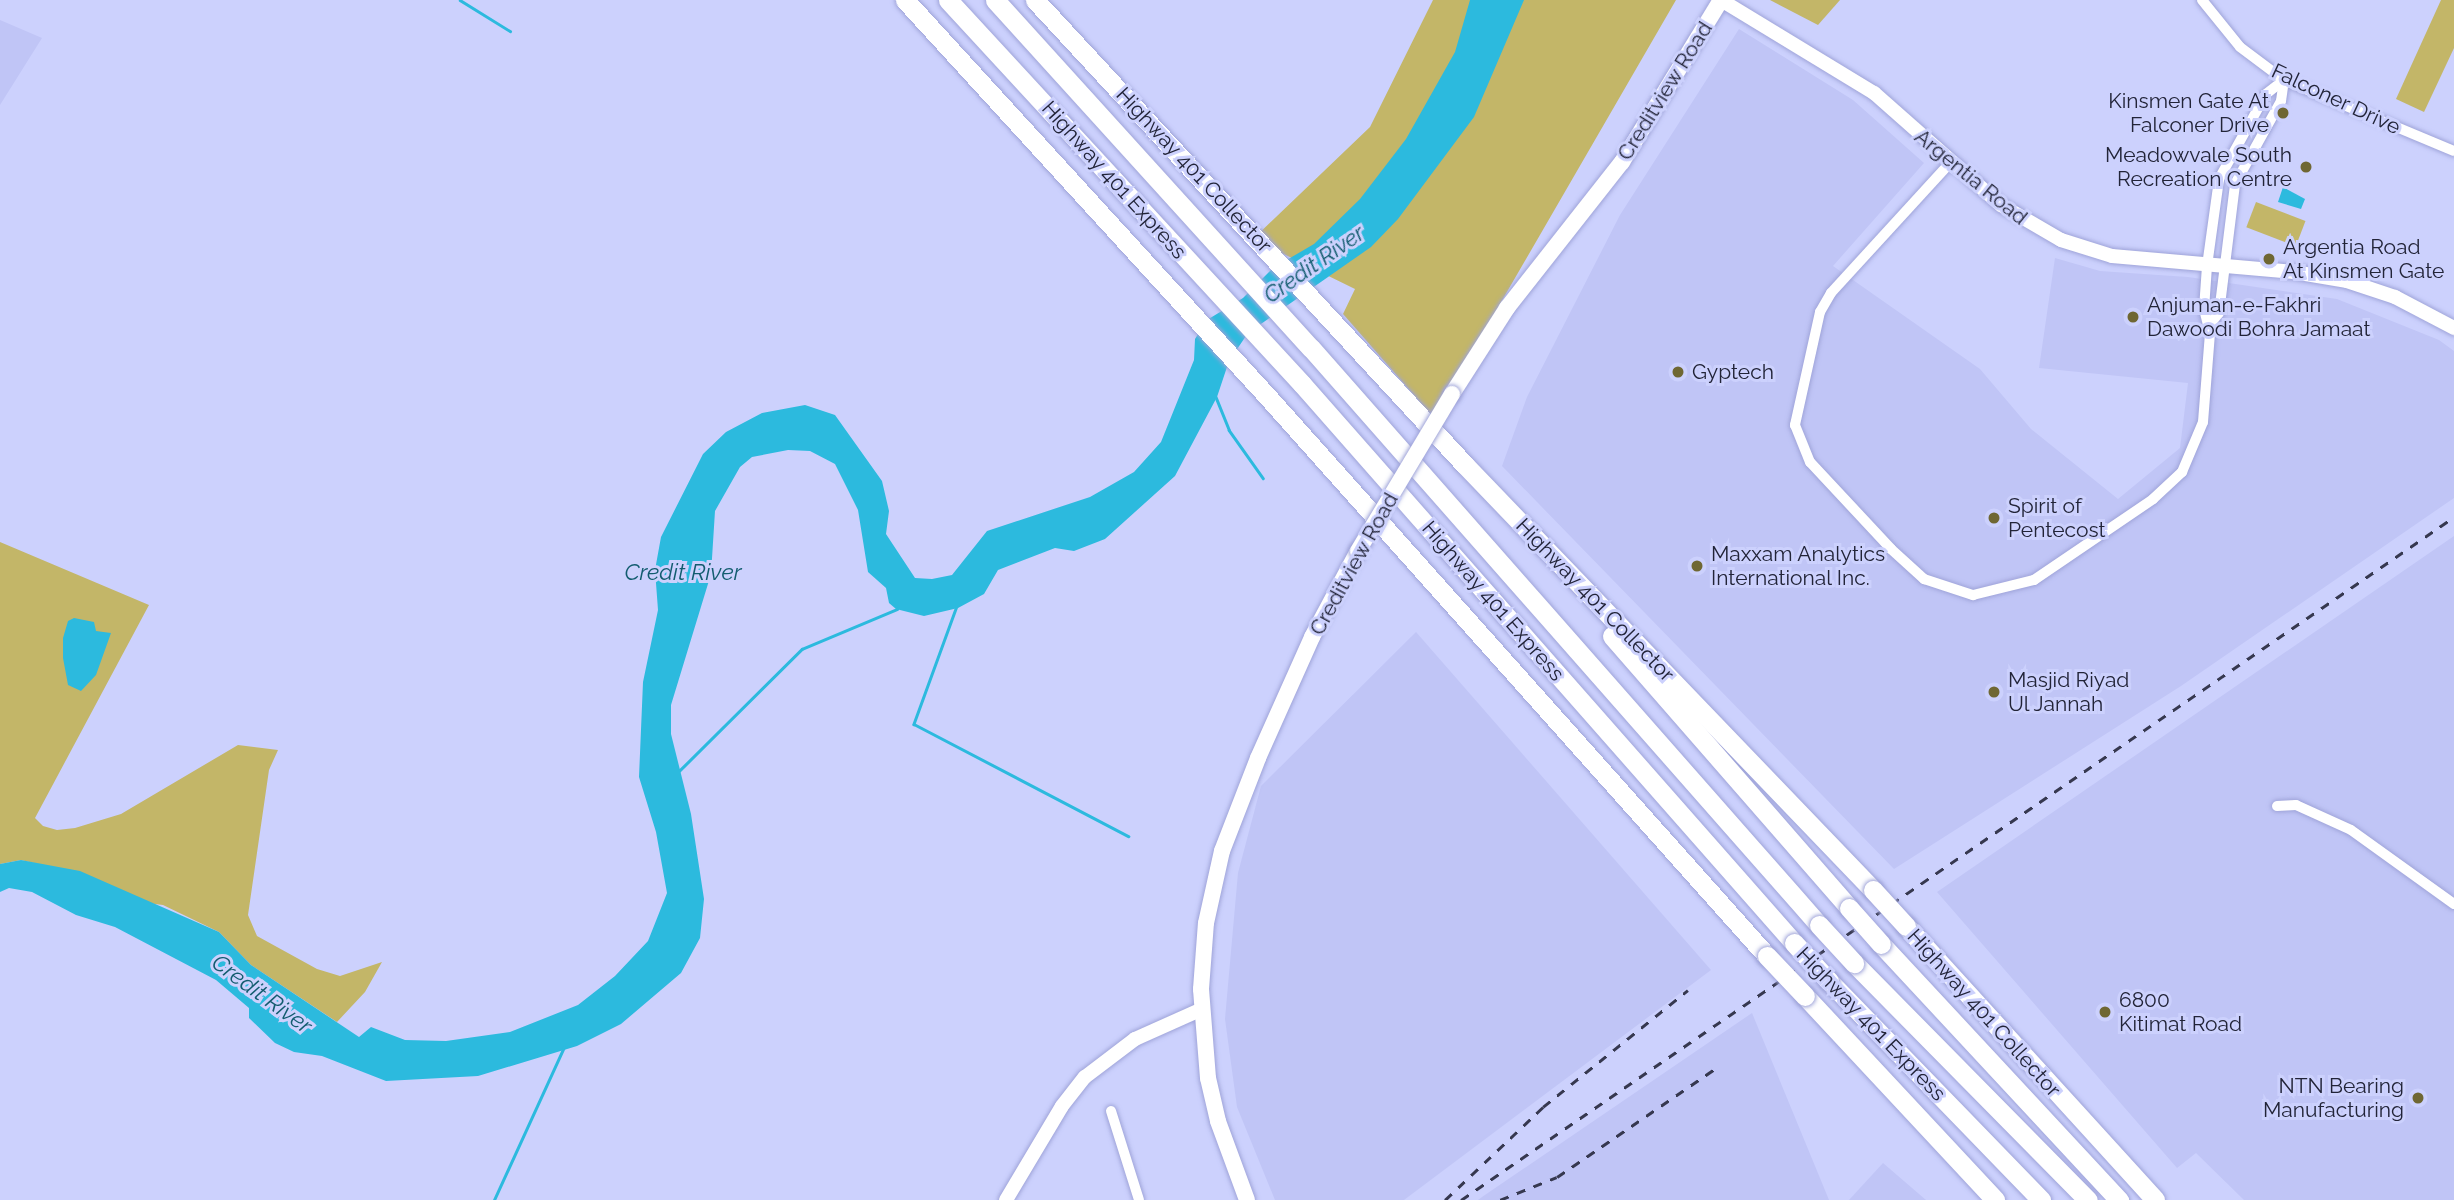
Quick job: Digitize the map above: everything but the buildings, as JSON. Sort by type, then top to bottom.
[{"type":"highway","points":[[905,0],[1267,396],[1767,956],[1995,1200]]},
{"type":"highway","name":"Highway 401 Express","points":[[948,0],[1287,369],[1794,943],[2041,1200]]},
{"type":"highway","name":"Highway 401 Express","points":[[995,0],[1311,348],[1819,925],[2088,1200]]},
{"type":"highway","name":"Highway 401 Collector","points":[[1035,0],[1465,465],[1873,890],[2119,1163],[2156,1200]]},
{"type":"highway","points":[[1465,465],[1881,944],[2119,1200]]},
{"type":"main road","name":"Creditview Road","points":[[1247,1200],[1218,1121],[1202,1009],[1203,947],[1222,851],[1312,637],[1358,551],[1507,308],[1622,162],[1721,0]]},
{"type":"street","name":"Argentia Road","points":[[1721,0],[1874,93],[1949,164],[2024,223],[2062,240],[2112,256],[2347,281],[2395,298],[2454,328]]},
{"type":"street","name":"Falconer Drive","points":[[2202,0],[2240,47],[2284,80],[2454,151]]},
{"type":"street","points":[[1949,164],[1831,293],[1820,312],[1796,413],[1798,436],[1810,462],[1924,579],[1973,595],[2010,589],[2034,580],[2153,499],[2182,472],[2197,442],[2210,324],[2204,309],[2214,201],[2223,167],[2266,94],[2284,80]]},
{"type":"street","points":[[2210,324],[2219,313],[2235,184],[2281,101],[2284,80]]},
{"type":"street","points":[[2277,806],[2296,805],[2351,830],[2454,904]]},
{"type":"street","points":[[1006,1200],[1062,1106],[1084,1077],[1135,1039],[1202,1009]]},
{"type":"street","points":[[1111,1111],[1139,1200]]},
{"type":"shaded area","points":[[1433,0],[1676,0],[1434,418],[1343,314],[1355,289],[1253,239],[1370,127]]},
{"type":"shaded area","points":[[1770,0],[1840,0],[1818,25]]},
{"type":"shaded area","points":[[2441,0],[2454,0],[2454,48],[2424,112],[2396,99]]},
{"type":"shaded area","points":[[0,20],[42,38],[0,105]]},
{"type":"shaded area","points":[[1739,29],[1853,100],[1924,163],[1833,266],[1980,369],[2031,429],[2118,499],[2180,448],[2188,383],[2039,368],[2055,258],[2100,271],[2188,277],[2337,299],[2439,340],[2454,351],[2454,498],[2181,686],[1894,869],[1502,466],[1527,397],[1620,215]]},
{"type":"shaded area","points":[[2256,202],[2305,221],[2296,246],[2246,227]]},
{"type":"shaded area","points":[[2454,536],[2454,1200],[2244,1200],[2196,1153],[2177,1168],[1937,892]]},
{"type":"shaded area","points":[[0,542],[149,605],[35,818],[43,826],[57,830],[75,828],[121,814],[238,745],[278,750],[269,770],[248,915],[257,936],[317,969],[340,976],[382,962],[365,992],[337,1022],[251,965],[219,932],[163,905],[147,903],[47,866],[21,860],[0,864]]},
{"type":"shaded area","points":[[1416,632],[1711,970],[1404,1200],[1275,1200],[1237,1107],[1225,1019],[1238,873],[1261,786]]},
{"type":"shaded area","points":[[1752,1013],[1829,1200],[1478,1200],[1482,1197]]},
{"type":"shaded area","points":[[1883,1163],[1926,1200],[1849,1200]]},
{"type":"water","name":"Credit River","points":[[1470,0],[1524,0],[1474,117],[1398,219],[1371,247],[1248,333],[1229,361],[1217,397],[1175,476],[1105,539],[1074,551],[1055,548],[998,570],[984,594],[958,608],[924,616],[896,609],[889,603],[886,588],[868,572],[858,510],[835,464],[810,451],[788,450],[752,457],[740,467],[715,511],[711,574],[671,705],[671,734],[691,814],[704,899],[700,938],[681,973],[621,1024],[577,1046],[478,1076],[386,1081],[322,1056],[294,1052],[275,1043],[249,1018],[249,1008],[216,980],[115,927],[76,915],[32,892],[9,888],[0,892],[0,864],[21,860],[80,871],[219,932],[251,965],[359,1037],[371,1027],[405,1040],[446,1041],[510,1032],[578,1005],[615,976],[648,941],[667,893],[656,832],[639,777],[643,682],[658,610],[655,570],[661,537],[703,454],[726,432],[762,413],[805,405],[835,415],[882,481],[889,511],[886,534],[915,578],[932,579],[952,575],[987,531],[1090,497],[1134,472],[1161,442],[1194,360],[1195,339],[1207,320],[1243,298],[1273,268],[1314,244],[1360,199],[1406,139],[1455,52]]},
{"type":"water","points":[[2283,187],[2305,199],[2301,209],[2278,202]]},
{"type":"water","points":[[74,618],[94,622],[96,631],[111,633],[96,675],[81,691],[68,685],[63,658],[63,638],[68,621]]},
{"type":"waterway","points":[[460,0],[510,31]]},
{"type":"waterway","points":[[1216,397],[1229,430],[1263,478]]},
{"type":"waterway","points":[[957,606],[914,724],[1128,836]]},
{"type":"waterway","name":"Credit River","points":[[679,771],[802,649],[897,609]]},
{"type":"waterway","points":[[494,1200],[564,1047]]},
{"type":"railway","points":[[1461,1200],[2454,517]]},
{"type":"railway","points":[[1445,1200],[1543,1107],[1688,990]]},
{"type":"railway","points":[[1500,1200],[1557,1177],[1719,1066]]},
{"type":"place","name":"Kinsmen Gate At Falconer Drive","points":[[2283,113]]},
{"type":"place","name":"Meadowvale South Recreation Centre","points":[[2306,167]]},
{"type":"place","name":"Argentia Road At Kinsmen Gate","points":[[2269,259]]},
{"type":"place","name":"Anjuman-e-Fakhri Dawoodi Bohra Jamaat","points":[[2133,317]]},
{"type":"place","name":"Gyptech","points":[[1678,372]]},
{"type":"place","name":"Spirit of Pentecost","points":[[1994,518]]},
{"type":"place","name":"Maxxam Analytics International Inc.","points":[[1697,566]]},
{"type":"place","name":"Masjid Riyad Ul Jannah","points":[[1994,692]]},
{"type":"place","name":"6800 Kitimat Road","points":[[2105,1012]]},
{"type":"place","name":"NTN Bearing Manufacturing","points":[[2418,1098]]}]
